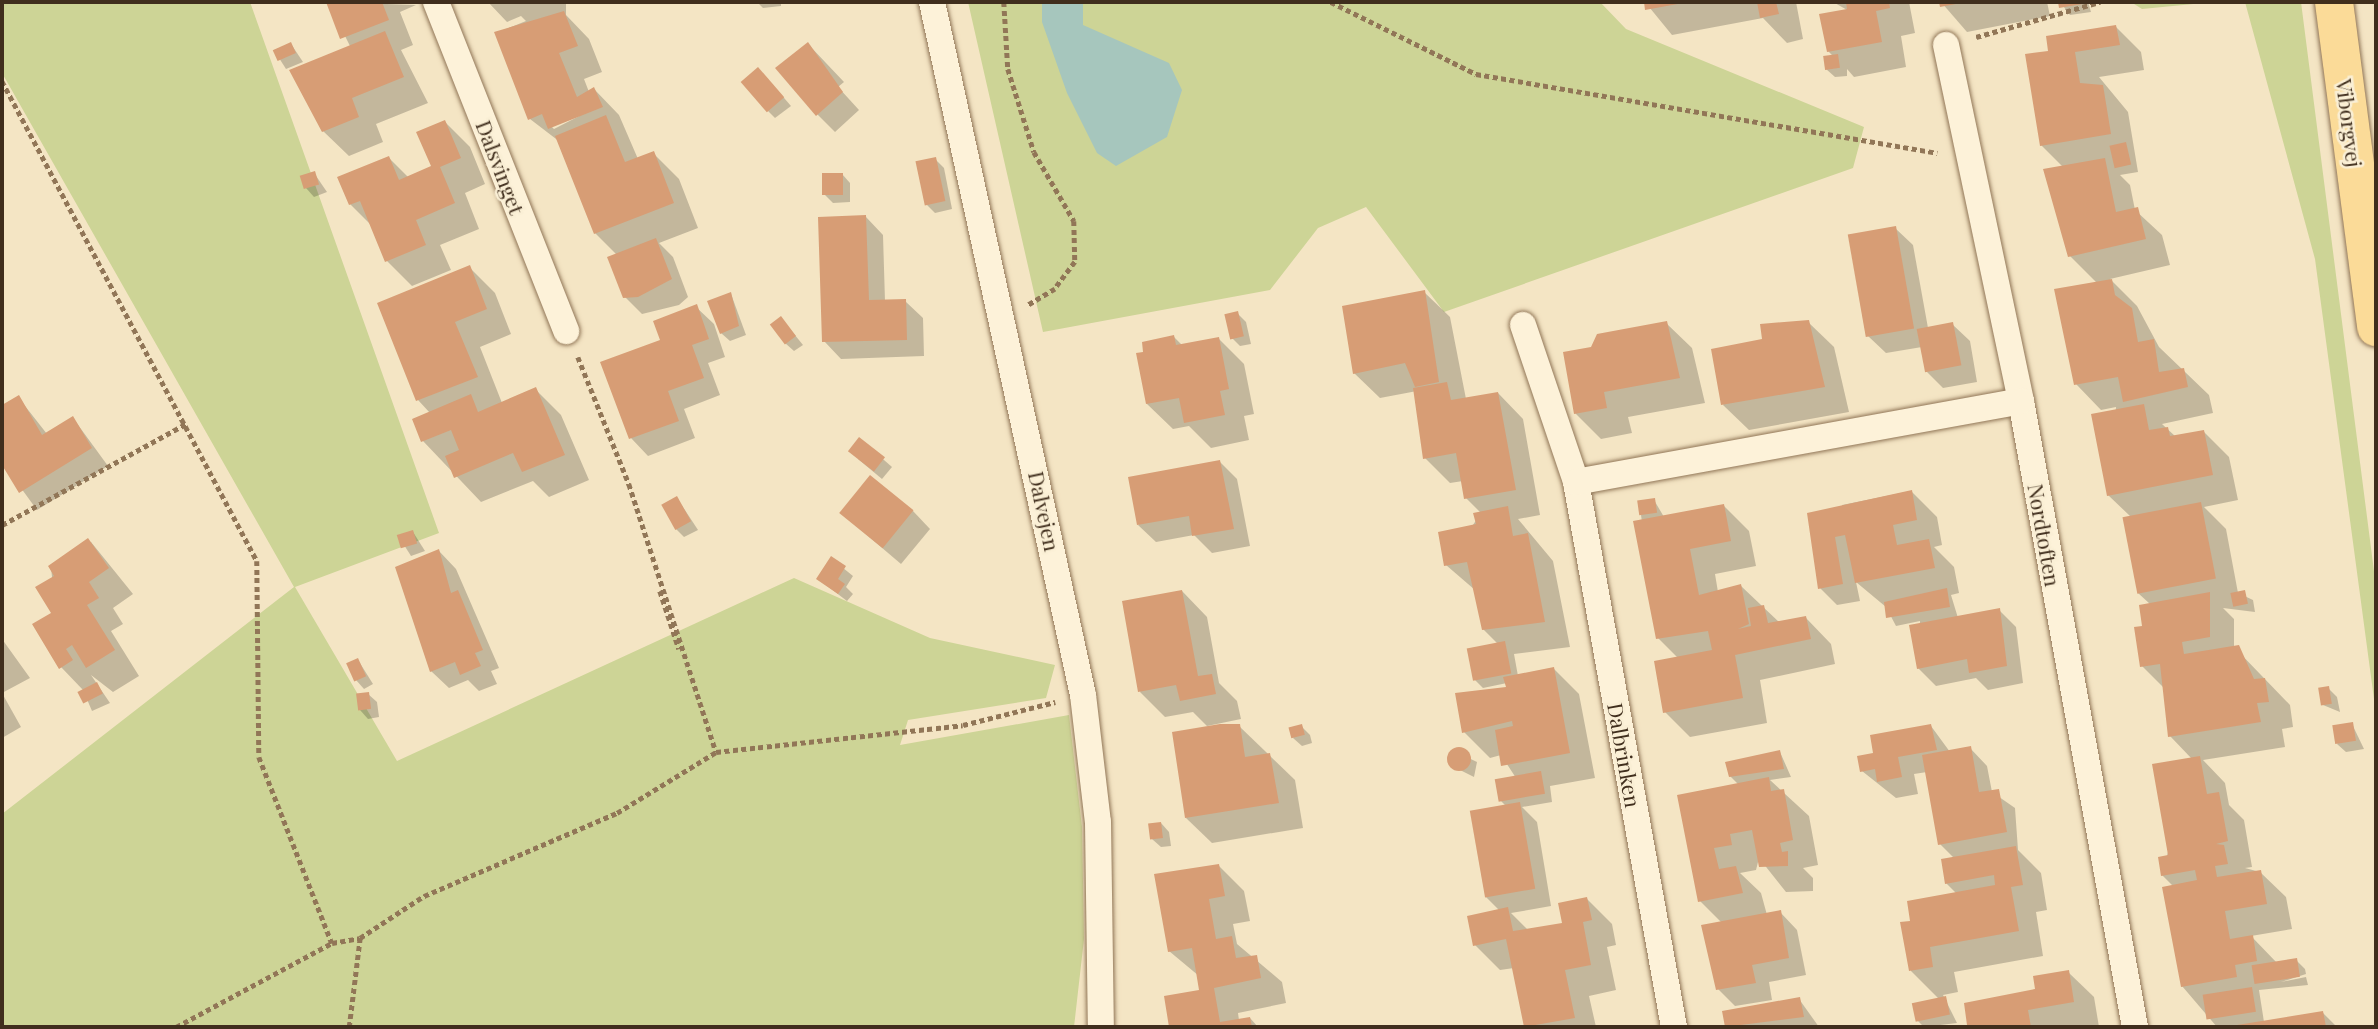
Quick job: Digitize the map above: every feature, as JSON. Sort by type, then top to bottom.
[{"type":"main road","name":"Viborgvej","points":[[2334,2],[2376,327]]},
{"type":"street","name":"Dalsvinget","points":[[436,2],[566,331]]},
{"type":"street","name":"Dalvejen","points":[[932,2],[1083,695],[1098,822],[1101,1027]]},
{"type":"street","name":"Nordtoften","points":[[1946,45],[2021,401],[2135,1027]]},
{"type":"street","name":"Dalbrinken","points":[[1524,326],[1576,482],[1674,1027]]},
{"type":"street","points":[[1576,482],[2021,401]]},
{"type":"path","points":[[1001,322],[1055,289],[1075,262],[1074,221],[1034,152],[1009,69],[1004,2]]},
{"type":"path","points":[[1331,2],[1476,74],[1969,159]]},
{"type":"path","points":[[1946,45],[2100,2]]},
{"type":"path","points":[[2,81],[257,561],[259,757],[332,943]]},
{"type":"path","points":[[566,331],[640,523],[716,752]]},
{"type":"path","points":[[2,526],[186,424]]},
{"type":"path","points":[[176,1027],[332,943],[360,938],[424,896],[617,813],[716,752],[962,725],[1083,695]]},
{"type":"path","points":[[349,1027],[360,938]]},
{"type":"green space","points":[[2,2],[250,2],[439,533],[295,587],[397,761],[794,578],[930,638],[1055,665],[1046,698],[908,720],[900,745],[1069,715],[1082,827],[1084,939],[1074,1027],[2,1027],[2,814],[294,587],[2,73]]},
{"type":"green space","points":[[968,2],[1600,2],[1626,29],[1864,127],[1853,168],[1444,312],[1366,207],[1318,228],[1270,290],[1043,332]]},
{"type":"green space","points":[[2131,2],[2214,2],[2142,9]]},
{"type":"green space","points":[[2245,2],[2301,2],[2376,587],[2376,714],[2315,259]]},
{"type":"water","points":[[1042,2],[1083,2],[1083,25],[1169,63],[1182,90],[1167,137],[1116,166],[1097,153],[1067,93],[1042,22]]},
{"type":"building","points":[[326,2],[382,2],[389,20],[340,39]]},
{"type":"building","points":[[1644,2],[1683,2],[1683,3],[1645,10]]},
{"type":"building","points":[[1757,2],[1776,2],[1779,14],[1760,18]]},
{"type":"building","points":[[1846,2],[1889,2],[1890,8],[1876,11],[1882,42],[1827,52],[1819,14],[1847,9]]},
{"type":"building","points":[[1939,2],[1961,2],[1961,3],[1940,7]]},
{"type":"building","points":[[2058,2],[2088,2],[2088,3],[2059,8]]},
{"type":"building","points":[[564,11],[578,46],[559,53],[577,97],[594,87],[603,107],[548,129],[542,114],[528,120],[494,32]]},
{"type":"building","points":[[2116,25],[2120,45],[2075,52],[2080,83],[2103,85],[2111,134],[2040,146],[2025,54],[2048,51],[2046,36]]},
{"type":"building","points":[[385,31],[404,77],[352,98],[359,117],[322,132],[289,70]]},
{"type":"building","points":[[291,42],[296,53],[278,61],[273,50]]},
{"type":"building","points":[[808,42],[843,92],[816,116],[775,68]]},
{"type":"building","points":[[1838,54],[1840,68],[1825,70],[1823,56]]},
{"type":"building","points":[[758,67],[784,97],[767,112],[741,82]]},
{"type":"building","points":[[606,115],[625,162],[654,151],[674,203],[594,234],[555,136]]},
{"type":"building","points":[[445,120],[461,158],[440,167],[455,203],[416,220],[426,245],[385,262],[360,201],[349,205],[337,177],[389,156],[399,180],[431,166],[416,132]]},
{"type":"building","points":[[2126,142],[2131,164],[2115,168],[2109,146]]},
{"type":"building","points":[[936,157],[945,201],[925,205],[915,161]]},
{"type":"building","points":[[2105,158],[2116,212],[2138,207],[2146,239],[2068,257],[2043,169]]},
{"type":"building","points":[[315,171],[319,184],[304,189],[300,176]]},
{"type":"building","points":[[822,173],[843,173],[843,195],[822,195]]},
{"type":"building","points":[[866,215],[869,300],[906,299],[907,340],[822,342],[818,217]]},
{"type":"building","points":[[1896,226],[1914,328],[1866,337],[1848,235]]},
{"type":"building","points":[[656,238],[672,279],[638,297],[623,298],[607,257]]},
{"type":"building","points":[[470,265],[487,309],[455,322],[478,377],[416,401],[377,303]]},
{"type":"building","points":[[2112,279],[2115,295],[2132,308],[2138,342],[2154,339],[2159,372],[2184,368],[2188,387],[2123,402],[2118,377],[2074,385],[2054,289]]},
{"type":"building","points":[[1425,290],[1439,382],[1415,387],[1405,363],[1353,374],[1342,306]]},
{"type":"building","points":[[731,292],[739,326],[720,334],[707,301]]},
{"type":"building","points":[[697,304],[709,339],[692,345],[704,378],[668,391],[679,421],[629,439],[600,362],[660,340],[653,321]]},
{"type":"building","points":[[1238,311],[1244,336],[1230,339],[1224,314]]},
{"type":"building","points":[[781,316],[796,336],[785,344],[770,324]]},
{"type":"building","points":[[1809,320],[1825,387],[1721,405],[1711,349],[1762,339],[1760,324]]},
{"type":"building","points":[[1667,321],[1680,378],[1604,392],[1607,408],[1574,414],[1563,352],[1591,347],[1597,334]]},
{"type":"building","points":[[1953,322],[1961,365],[1925,372],[1917,329]]},
{"type":"building","points":[[1174,335],[1176,345],[1219,337],[1229,389],[1220,391],[1225,415],[1184,423],[1179,398],[1146,404],[1136,353],[1143,352],[1142,342]]},
{"type":"building","points":[[1447,382],[1451,400],[1498,392],[1516,490],[1464,499],[1456,453],[1423,459],[1413,388]]},
{"type":"building","points":[[536,387],[565,455],[522,472],[513,453],[454,478],[445,456],[459,450],[451,430],[421,442],[412,419],[471,394],[478,412]]},
{"type":"building","points":[[19,395],[42,435],[73,416],[92,448],[19,493],[2,465],[2,405]]},
{"type":"building","points":[[2144,404],[2149,430],[2168,427],[2170,436],[2204,430],[2213,475],[2107,496],[2091,414]]},
{"type":"building","points":[[859,437],[885,457],[874,472],[848,451]]},
{"type":"building","points":[[1220,460],[1234,529],[1192,536],[1189,516],[1137,525],[1128,477]]},
{"type":"building","points":[[870,475],[914,510],[883,548],[839,513]]},
{"type":"building","points":[[1912,490],[1917,520],[1893,525],[1897,545],[1929,539],[1935,568],[1855,583],[1845,535],[1835,537],[1843,584],[1818,589],[1807,513]]},
{"type":"building","points":[[677,496],[691,521],[675,530],[661,505]]},
{"type":"building","points":[[1655,498],[1657,513],[1639,515],[1637,501]]},
{"type":"building","points":[[2201,502],[2216,579],[2137,594],[2122,517]]},
{"type":"building","points":[[1724,504],[1731,541],[1690,549],[1699,595],[1741,584],[1749,624],[1738,629],[1751,626],[1748,608],[1764,605],[1768,623],[1806,616],[1811,639],[1735,655],[1743,698],[1663,713],[1654,661],[1712,650],[1708,631],[1656,639],[1633,521]]},
{"type":"building","points":[[1508,506],[1513,536],[1528,533],[1545,622],[1482,630],[1467,562],[1444,566],[1438,532],[1476,524],[1473,513]]},
{"type":"building","points":[[413,530],[417,543],[401,548],[397,535]]},
{"type":"building","points":[[88,538],[109,568],[89,582],[99,598],[87,605],[115,650],[86,668],[72,645],[66,649],[73,660],[59,669],[32,624],[51,613],[35,587],[54,576],[48,566]]},
{"type":"building","points":[[439,549],[451,593],[458,590],[483,650],[475,653],[481,666],[460,675],[455,662],[430,672],[395,567]]},
{"type":"building","points":[[831,556],[846,566],[838,579],[845,584],[838,594],[816,579]]},
{"type":"building","points":[[1947,588],[1950,607],[1886,618],[1884,602]]},
{"type":"building","points":[[1182,590],[1198,676],[1212,674],[1216,694],[1180,701],[1176,685],[1138,692],[1122,601]]},
{"type":"building","points":[[2245,590],[2248,604],[2233,607],[2230,593]]},
{"type":"building","points":[[2210,592],[2210,637],[2182,642],[2184,654],[2239,645],[2254,679],[2265,678],[2269,702],[2257,703],[2261,722],[2168,737],[2160,664],[2140,667],[2134,627],[2142,626],[2139,605]]},
{"type":"building","points":[[2000,608],[2007,666],[1969,673],[1967,659],[1917,669],[1909,625]]},
{"type":"building","points":[[1505,641],[1511,673],[1473,681],[1467,648]]},
{"type":"building","points":[[358,658],[366,676],[354,682],[346,663]]},
{"type":"building","points":[[1554,667],[1570,753],[1501,766],[1495,730],[1513,726],[1512,721],[1462,733],[1455,693],[1506,687],[1503,677]]},
{"type":"building","points":[[97,682],[103,694],[83,704],[77,692]]},
{"type":"building","points":[[2329,686],[2332,704],[2321,705],[2318,688]]},
{"type":"building","points":[[369,692],[371,709],[358,710],[356,694]]},
{"type":"building","points":[[2353,722],[2356,741],[2335,744],[2332,725]]},
{"type":"building","points":[[1220,724],[1240,724],[1245,757],[1270,753],[1279,803],[1185,818],[1172,732]]},
{"type":"building","points":[[1302,724],[1305,735],[1291,738],[1288,728]]},
{"type":"building","points":[[1931,724],[1937,750],[1898,757],[1902,777],[1877,782],[1875,769],[1860,772],[1857,756],[1873,753],[1870,735]]},
{"type":"building","points":[[1971,746],[1979,792],[1999,789],[2007,832],[1938,845],[1922,755]]},
{"type":"building","points":[[1459,747],[1467,751],[1471,759],[1467,767],[1459,771],[1451,767],[1447,759],[1451,751]]},
{"type":"building","points":[[1780,750],[1784,769],[1729,777],[1725,762]]},
{"type":"building","points":[[2200,756],[2207,794],[2219,792],[2228,841],[2216,844],[2224,845],[2228,864],[2215,866],[2217,877],[2261,870],[2267,904],[2225,911],[2230,939],[2253,935],[2257,961],[2235,965],[2237,977],[2181,987],[2162,887],[2197,880],[2195,870],[2161,876],[2158,857],[2168,855],[2152,764]]},
{"type":"building","points":[[1541,771],[1545,794],[1499,802],[1495,779]]},
{"type":"building","points":[[1769,777],[1771,791],[1784,789],[1793,840],[1780,843],[1782,852],[1788,851],[1788,866],[1759,867],[1752,830],[1730,834],[1732,845],[1714,848],[1719,869],[1736,866],[1743,893],[1698,902],[1677,795]]},
{"type":"building","points":[[1520,802],[1535,889],[1485,898],[1470,811]]},
{"type":"building","points":[[1161,822],[1163,838],[1150,839],[1148,824]]},
{"type":"building","points":[[2016,846],[2023,885],[2011,887],[2019,931],[1930,947],[1933,967],[1909,971],[1900,922],[1910,921],[1907,901],[1995,885],[1994,875],[1945,884],[1941,859]]},
{"type":"building","points":[[1219,864],[1225,896],[1209,899],[1216,939],[1232,936],[1236,958],[1257,955],[1261,978],[1214,988],[1220,1022],[1250,1017],[1252,1027],[1169,1027],[1164,996],[1199,990],[1192,948],[1168,952],[1154,874]]},
{"type":"building","points":[[1587,897],[1592,920],[1583,922],[1591,965],[1565,970],[1575,1018],[1524,1027],[1506,939],[1473,946],[1467,916],[1508,907],[1513,931],[1562,923],[1558,903]]},
{"type":"building","points":[[1781,910],[1789,958],[1752,965],[1756,983],[1716,990],[1701,925]]},
{"type":"building","points":[[2297,958],[2300,977],[2255,984],[2252,965]]},
{"type":"building","points":[[2069,970],[2074,1002],[2028,1010],[2031,1027],[1967,1025],[1964,1003],[2035,989],[2033,976]]},
{"type":"building","points":[[2252,987],[2256,1012],[2207,1020],[2203,995]]},
{"type":"building","points":[[1946,996],[1950,1015],[1916,1022],[1912,1003]]},
{"type":"building","points":[[1800,997],[1804,1017],[1725,1027],[1722,1011]]},
{"type":"building","points":[[2323,1011],[2326,1027],[2231,1027],[2231,1026]]}]
